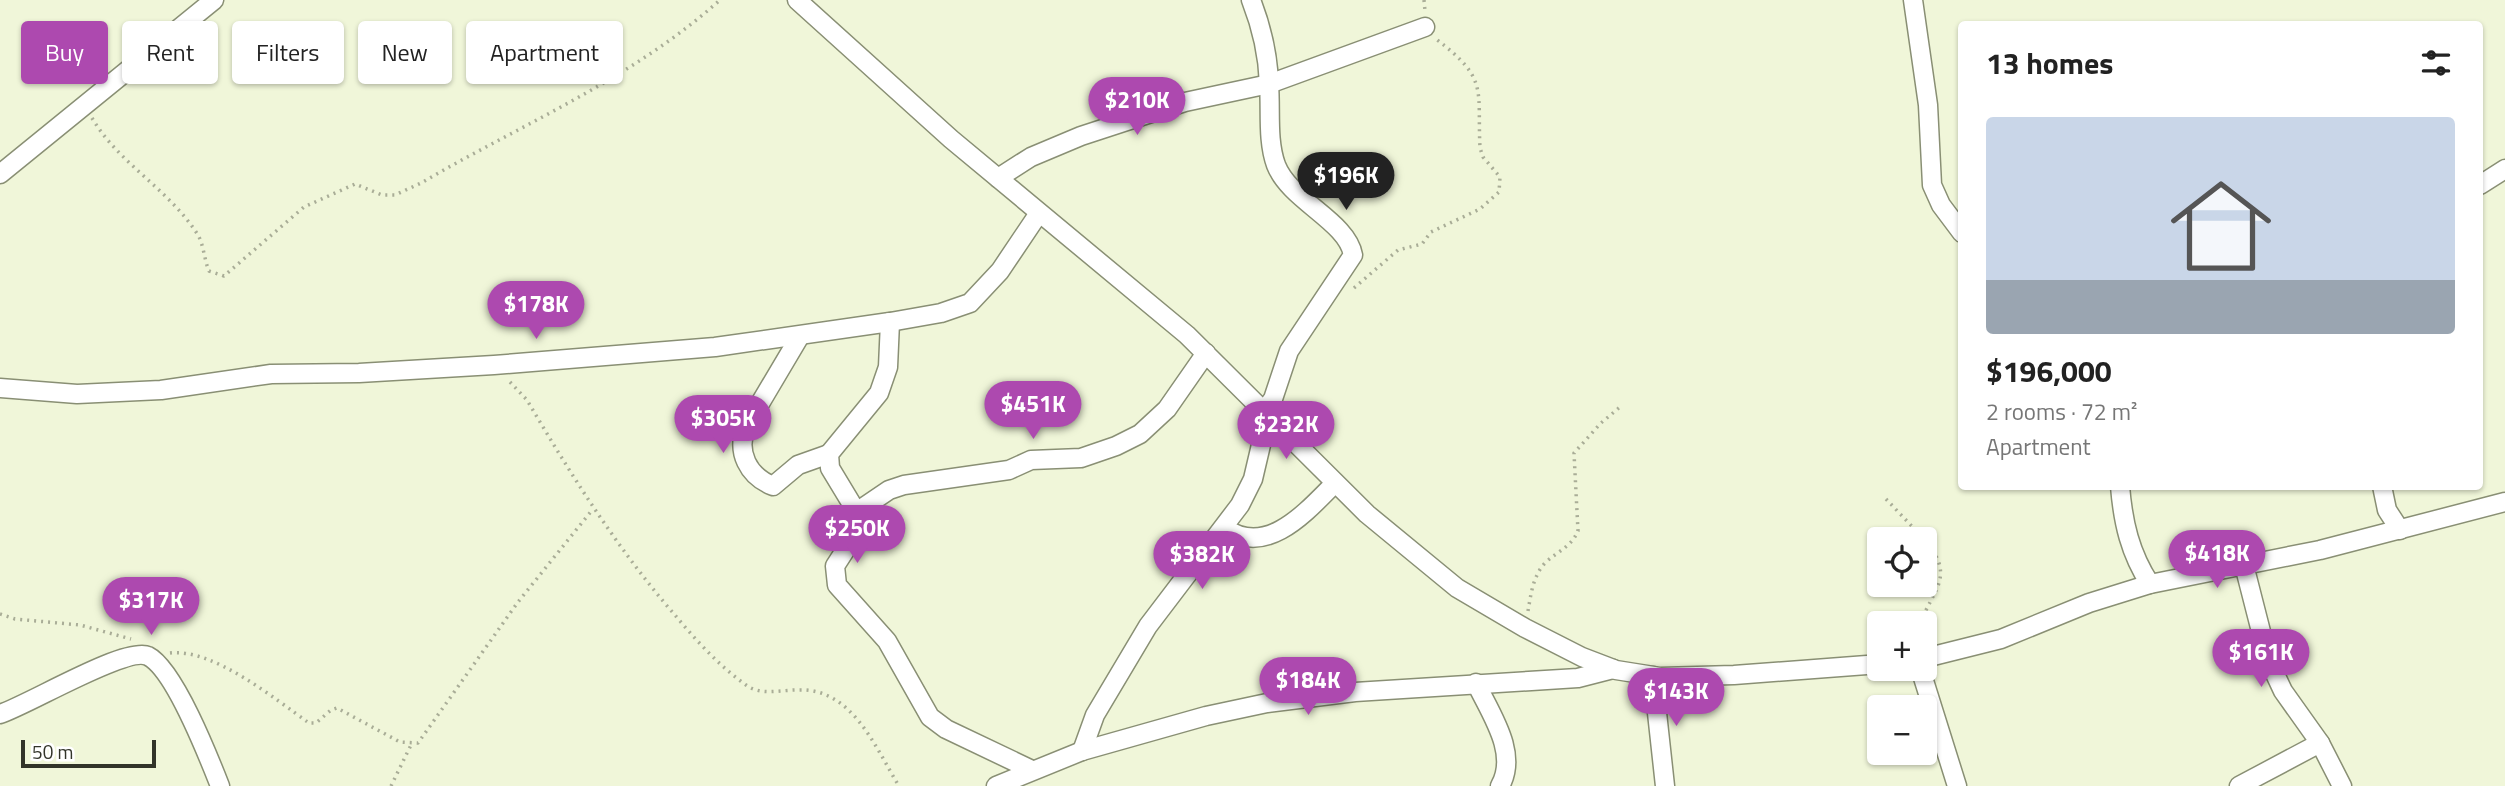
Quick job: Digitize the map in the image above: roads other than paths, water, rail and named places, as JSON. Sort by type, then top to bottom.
[{"type":"street","points":[[0,174],[214,0]]},
{"type":"street","points":[[797,0],[998,178],[1206,353],[1367,514],[1457,588],[1525,628],[1613,669],[1653,676],[1804,672],[1867,665]]},
{"type":"street","points":[[1082,751],[1094,715],[1126,668],[1144,632],[1225,528],[1253,479],[1266,413],[1289,351],[1353,255],[1351,246],[1286,184],[1277,166],[1271,147],[1264,35],[1251,0]]},
{"type":"street","points":[[1913,0],[1928,105],[1932,185],[1941,205],[1958,228]]},
{"type":"street","points":[[998,178],[1031,157],[1081,136],[1185,102],[1269,84],[1425,27]]},
{"type":"street","points":[[2483,183],[2505,169]]},
{"type":"street","points":[[0,388],[77,394],[161,390],[271,374],[359,373],[494,365],[715,346],[890,322],[941,313],[970,303],[1000,271],[1039,213]]},
{"type":"street","points":[[800,336],[742,437],[742,456],[747,465],[773,486],[806,461],[829,454],[879,393],[888,367],[890,322]]},
{"type":"street","points":[[858,511],[882,494],[904,485],[1009,470],[1031,460],[1081,458],[1116,446],[1140,434],[1167,409],[1206,353]]},
{"type":"street","points":[[829,454],[830,468],[858,511],[859,523],[855,535],[835,566],[836,585],[887,640],[930,717],[946,729],[972,739],[1032,770]]},
{"type":"street","points":[[1225,528],[1242,537],[1262,538],[1279,531],[1306,512],[1335,483]]},
{"type":"street","points":[[2121,490],[2129,542],[2137,565],[2150,584]]},
{"type":"street","points":[[2383,490],[2387,510],[2400,530]]},
{"type":"street","points":[[1937,655],[2001,639],[2089,603],[2150,584],[2400,530],[2505,502]]},
{"type":"street","points":[[2244,565],[2268,659],[2283,691],[2320,743],[2342,786]]},
{"type":"street","points":[[0,714],[106,664],[137,655],[143,648],[169,679],[200,736],[220,786]]},
{"type":"street","points":[[996,786],[1082,751],[1194,719],[1268,703],[1355,692],[1578,678],[1613,669]]},
{"type":"street","points":[[1653,676],[1665,786]]},
{"type":"street","points":[[1924,681],[1957,786]]},
{"type":"street","points":[[1476,683],[1506,749],[1507,762],[1500,786]]},
{"type":"street","points":[[2239,786],[2320,743]]}]
